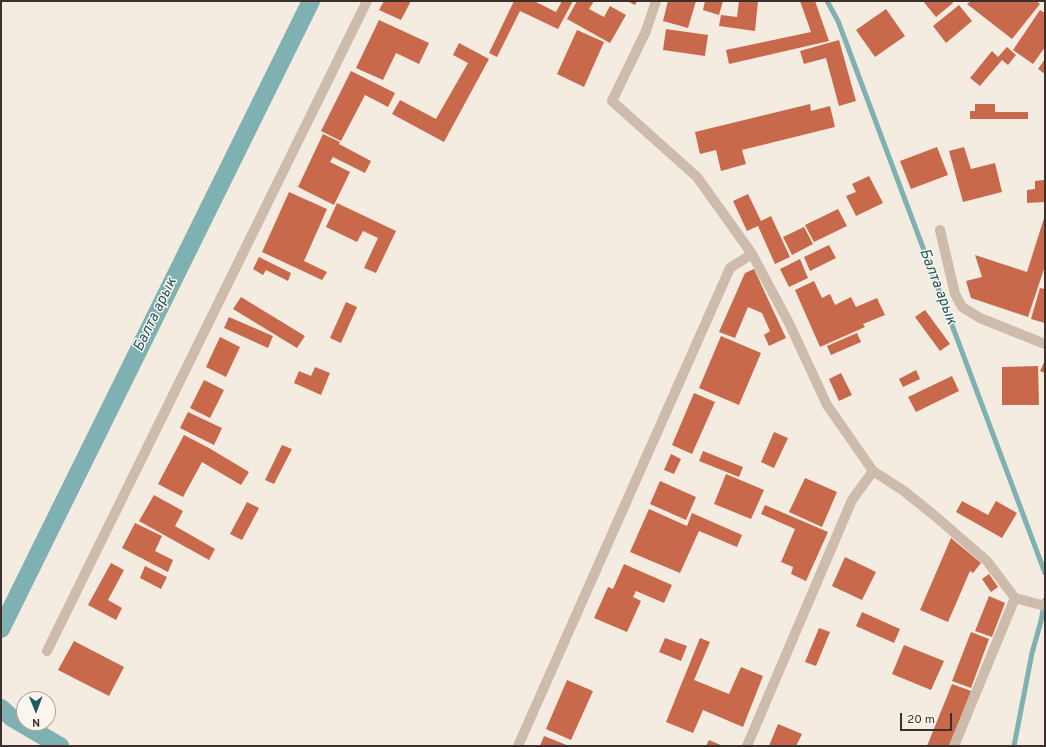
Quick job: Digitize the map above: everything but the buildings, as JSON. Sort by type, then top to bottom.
[{"type":"street","points":[[47,651],[367,1]]},
{"type":"street","points":[[656,1],[646,31],[612,101],[697,177],[752,254],[789,323],[827,405],[873,471],[904,491],[987,560],[1015,598],[1041,605]]},
{"type":"street","points":[[940,230],[955,294],[962,308],[980,318],[1045,344]]},
{"type":"street","points":[[518,746],[730,268],[752,254]]},
{"type":"street","points":[[747,746],[852,500],[873,471]]},
{"type":"street","points":[[954,746],[1015,598]]},
{"type":"waterway","name":"Балта арык","points":[[1,629],[311,1]]},
{"type":"waterway","name":"Балта арык","points":[[827,1],[838,21],[1045,573]]},
{"type":"waterway","name":"Балта арык","points":[[1014,746],[1032,653],[1045,600]]},
{"type":"waterway","name":"Балта арык","points":[[1,708],[12,718],[60,746]]}]
